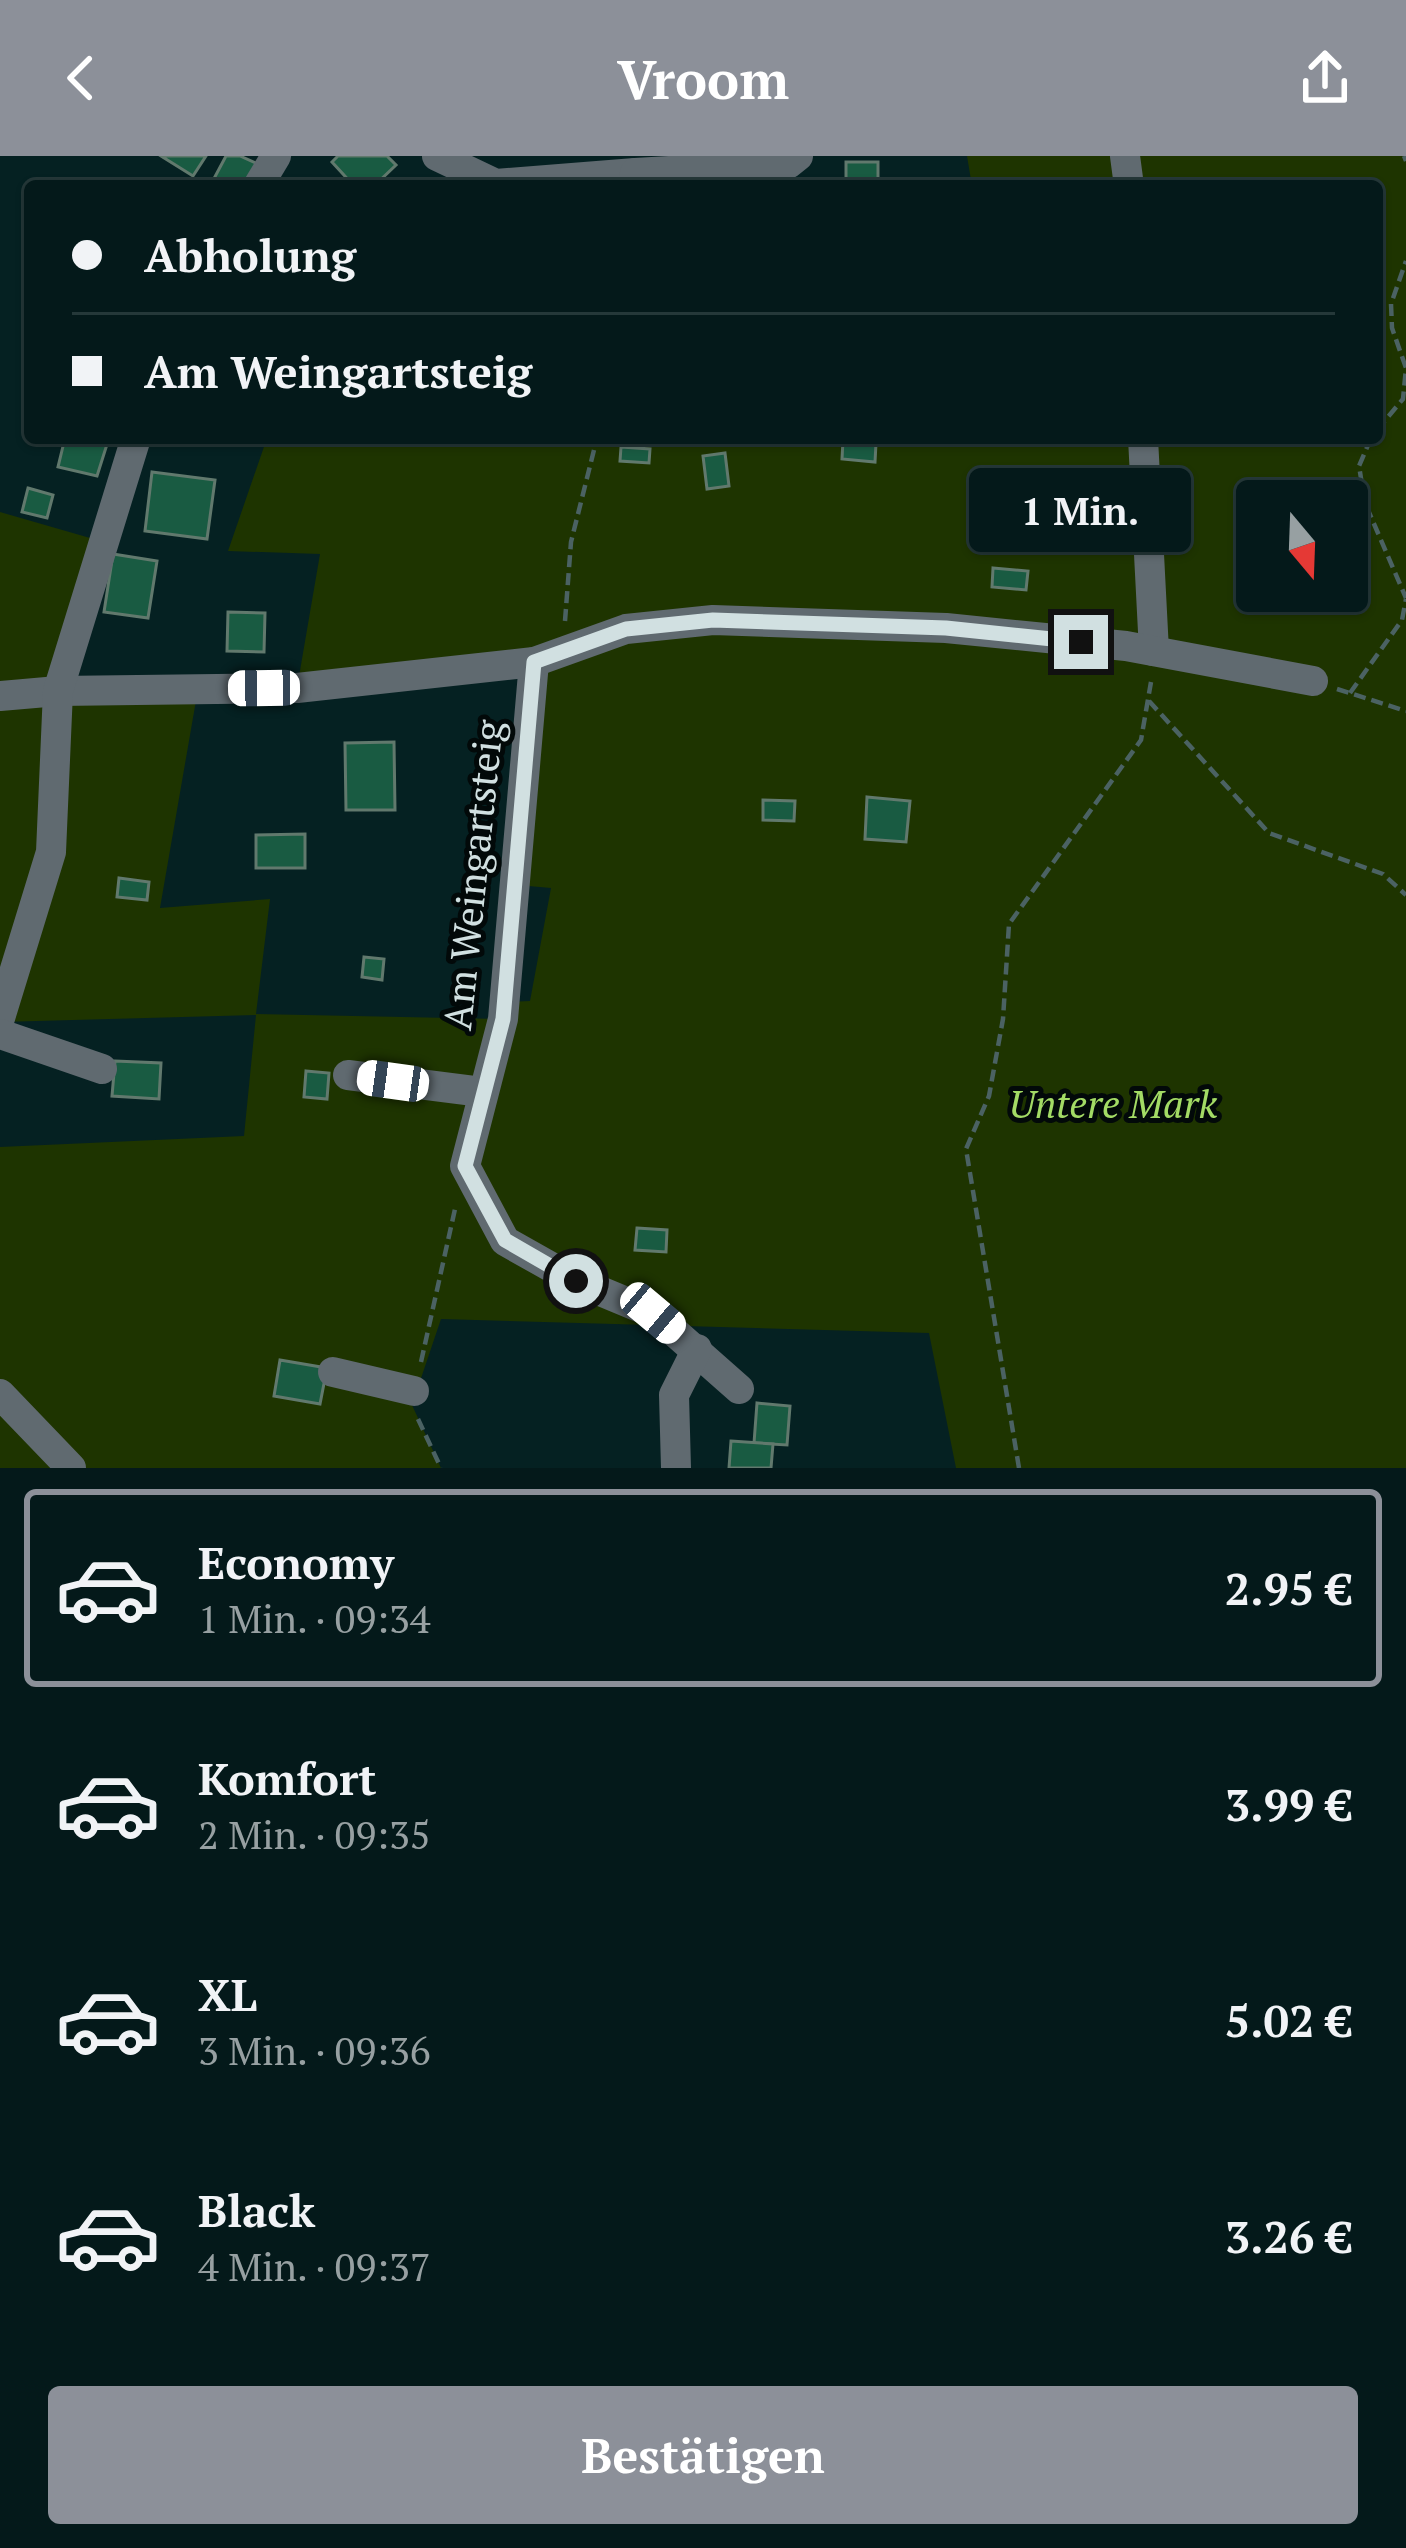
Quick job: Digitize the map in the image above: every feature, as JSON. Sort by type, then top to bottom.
[{"type":"street","points":[[437,156],[488,180]]},
{"type":"street","points":[[635,179],[788,164],[798,156]]},
{"type":"street","points":[[0,1018],[51,852],[58,691],[134,444]]},
{"type":"street","points":[[1143,444],[1154,651]]},
{"type":"street","name":"Am Weingartsteig","points":[[0,696],[297,688],[534,662],[626,629],[713,620],[946,628],[1154,651],[1312,681]]},
{"type":"street","name":"Am Weingartsteig","points":[[534,662],[503,1019],[465,1166],[505,1240],[576,1281],[653,1313],[697,1349]]},
{"type":"street","points":[[0,1034],[102,1069]]},
{"type":"street","points":[[349,1075],[482,1092]]},
{"type":"street","points":[[676,1468],[674,1395],[697,1349],[739,1389]]},
{"type":"street","points":[[333,1372],[414,1391]]},
{"type":"street","points":[[0,1394],[71,1468]]},
{"type":"path","points":[[1383,423],[1403,399],[1406,368],[1392,328],[1391,304],[1406,261]]},
{"type":"path","points":[[568,650],[565,611],[572,542],[596,444]]},
{"type":"path","points":[[1350,693],[1402,620],[1406,599],[1365,503],[1359,466],[1368,444]]},
{"type":"path","points":[[1019,1468],[966,1149],[989,1096],[1003,1019],[1009,924],[1141,740],[1154,651]]},
{"type":"path","points":[[1312,681],[1406,711]]},
{"type":"path","points":[[1149,701],[1269,833],[1383,874],[1406,895]]},
{"type":"path","points":[[441,1468],[412,1405],[455,1211]]},
{"type":"green space","name":"Untere Mark","points":[[967,156],[1406,156],[1406,1468],[956,1468],[929,1333],[441,1319],[412,1405],[441,1468],[0,1468],[0,1147],[244,1136],[256,1015],[0,1022],[0,512],[104,542],[59,691],[198,689],[160,908],[270,899],[256,1014],[501,1019],[505,1002],[530,1001],[551,888],[517,885],[534,663],[297,688],[320,554],[228,551],[265,444],[1383,444],[1383,180],[971,180]]},
{"type":"building","points":[[161,156],[206,156],[193,176]]},
{"type":"building","points":[[226,156],[260,165],[251,180],[213,180]]},
{"type":"building","points":[[338,156],[387,156],[396,165],[380,180],[348,180],[332,162]]},
{"type":"building","points":[[846,162],[878,162],[878,180],[846,180]]},
{"type":"building","points":[[64,444],[107,444],[97,476],[58,467]]},
{"type":"building","points":[[843,444],[876,444],[875,462],[842,459]]},
{"type":"building","points":[[621,447],[650,449],[649,463],[620,461]]},
{"type":"building","points":[[725,453],[729,486],[707,489],[703,456]]},
{"type":"building","points":[[152,472],[215,480],[207,539],[145,531]]},
{"type":"building","points":[[28,488],[53,495],[47,518],[22,512]]},
{"type":"building","points":[[113,554],[157,561],[148,618],[104,612]]},
{"type":"building","points":[[993,568],[1028,571],[1026,590],[992,587]]},
{"type":"building","points":[[228,612],[265,613],[264,652],[227,651]]},
{"type":"building","points":[[394,742],[395,810],[346,810],[345,743]]},
{"type":"building","points":[[867,797],[910,801],[906,842],[865,839]]},
{"type":"building","points":[[763,800],[795,801],[794,821],[763,820]]},
{"type":"building","points":[[305,834],[305,868],[256,868],[256,835]]},
{"type":"building","points":[[119,878],[149,882],[147,900],[117,897]]},
{"type":"building","points":[[364,957],[384,959],[382,980],[362,977]]},
{"type":"building","points":[[115,1061],[161,1063],[159,1099],[112,1096]]},
{"type":"building","points":[[306,1071],[329,1073],[327,1099],[304,1097]]},
{"type":"building","points":[[637,1228],[667,1230],[666,1252],[635,1250]]},
{"type":"building","points":[[280,1360],[327,1368],[320,1404],[274,1396]]},
{"type":"building","points":[[757,1403],[790,1406],[787,1445],[754,1443]]},
{"type":"building","points":[[731,1441],[773,1444],[771,1468],[729,1468]]},
{"type":"route","points":[[576,1281],[505,1240],[465,1166],[503,1019],[534,662],[626,629],[713,620],[946,628],[1081,642]]}]
